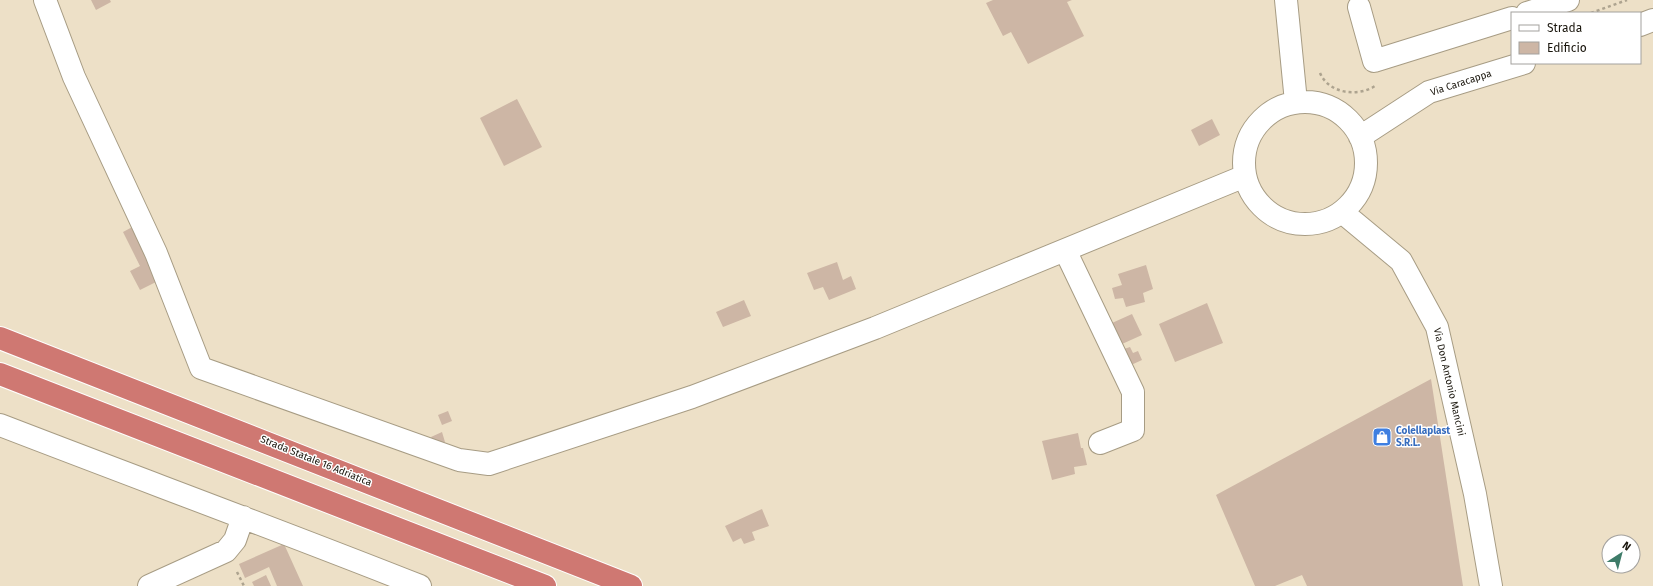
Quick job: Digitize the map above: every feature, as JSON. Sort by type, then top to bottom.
[{"type":"highway","name":"Strada Statale 16 Adriatica","points":[[0,338],[631,586]]},
{"type":"highway","points":[[0,374],[545,586]]},
{"type":"street","points":[[45,0],[74,77],[156,253],[201,368],[459,460],[489,464],[692,397],[875,328],[1245,176]]},
{"type":"street","points":[[1286,0],[1296,102]]},
{"type":"street","points":[[1529,12],[1568,0]]},
{"type":"street","points":[[1359,7],[1374,61],[1511,18]]},
{"type":"street","points":[[1641,25],[1653,20]]},
{"type":"street","name":"Via Caracappa","points":[[1360,137],[1429,92],[1521,64]]},
{"type":"street","points":[[1296,102],[1315,103],[1333,109],[1349,121],[1360,137],[1365,156],[1364,177],[1356,196],[1342,212],[1324,221],[1304,224],[1284,220],[1266,210],[1253,195],[1245,176],[1244,156],[1250,137],[1261,120],[1277,108],[1296,102]]},
{"type":"street","name":"Via Don Antonio Mancini","points":[[1342,212],[1401,261],[1437,326],[1475,494],[1491,586]]},
{"type":"street","points":[[1064,250],[1133,392],[1133,430],[1100,443]]},
{"type":"street","points":[[0,425],[420,586]]},
{"type":"street","points":[[149,586],[226,550],[235,540],[243,517]]},
{"type":"path","points":[[1594,12],[1627,0]]},
{"type":"building","points":[[91,0],[110,0],[111,2],[96,10]]},
{"type":"building","points":[[993,0],[1072,0],[1067,2],[1084,36],[1028,64],[1011,32],[1003,36],[986,3]]},
{"type":"building","points":[[517,99],[542,147],[504,166],[480,118]]},
{"type":"building","points":[[1212,119],[1220,135],[1199,146],[1191,130]]},
{"type":"building","points":[[136,225],[164,278],[140,290],[130,271],[140,266],[123,232]]},
{"type":"building","points":[[837,262],[843,280],[851,276],[856,289],[829,300],[823,287],[814,290],[807,273]]},
{"type":"building","points":[[1146,265],[1153,289],[1143,293],[1145,302],[1126,307],[1123,298],[1115,299],[1112,288],[1122,285],[1118,274]]},
{"type":"building","points":[[744,300],[751,316],[723,327],[716,312]]},
{"type":"building","points":[[1207,303],[1223,343],[1175,362],[1159,324]]},
{"type":"building","points":[[1132,314],[1142,335],[1122,344],[1112,323]]},
{"type":"building","points":[[1130,347],[1133,353],[1138,351],[1142,360],[1131,365],[1124,349]]},
{"type":"building","name":"Colellaplast S.R.L.","points":[[1431,379],[1463,586],[1307,586],[1302,575],[1275,586],[1255,586],[1216,495]]},
{"type":"building","points":[[448,411],[452,421],[442,425],[438,415]]},
{"type":"building","points":[[442,432],[445,442],[435,446],[431,437]]},
{"type":"building","points":[[1078,433],[1087,465],[1074,467],[1075,474],[1052,480],[1042,441]]},
{"type":"building","points":[[762,509],[769,526],[752,532],[755,540],[744,544],[741,538],[733,542],[725,526]]},
{"type":"building","points":[[284,544],[303,586],[277,586],[269,567],[245,578],[239,564]]},
{"type":"building","points":[[266,575],[271,586],[254,586],[252,582]]},
{"type":"place","name":"Colellaplast S.R.L.","points":[[1382,437]]}]
